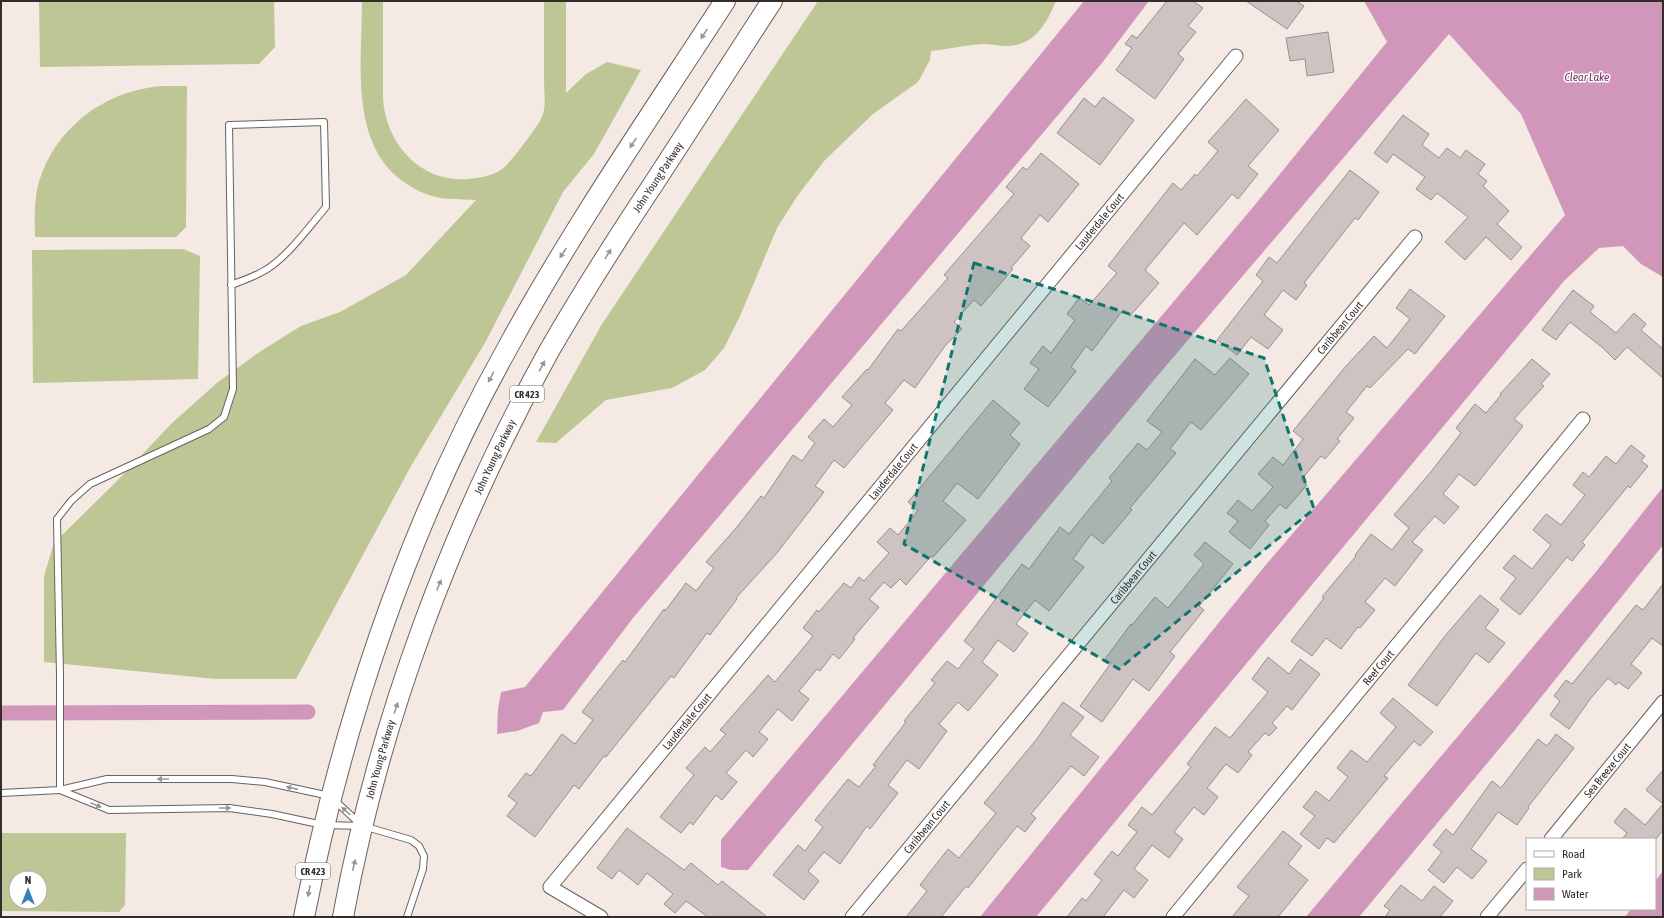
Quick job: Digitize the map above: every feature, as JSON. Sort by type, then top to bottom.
[{"type":"main road","name":"CR 423","points":[[304,917],[330,796],[364,678],[404,567],[431,503],[483,393],[548,276],[725,1]]},
{"type":"main road","name":"John Young Parkway","points":[[343,917],[363,826],[384,744],[435,594],[462,530],[515,416],[550,350],[622,232],[772,1]]},
{"type":"street","name":"Lauderdale Court","points":[[601,917],[550,887],[1236,56]]},
{"type":"street","name":"Caribbean Court","points":[[852,917],[1415,236]]},
{"type":"street","name":"Reef Court","points":[[1173,917],[1583,419]]},
{"type":"street","name":"Sea Breeze Court","points":[[1552,838],[1663,702]]},
{"type":"street","points":[[1488,917],[1526,870]]},
{"type":"lane","points":[[60,790],[60,675],[57,519],[71,501],[90,484],[209,429],[224,416],[233,389],[231,285],[229,125],[324,122],[326,207],[292,248],[262,273],[231,285]]},
{"type":"lane","points":[[1,793],[60,790],[107,779],[232,779],[265,782],[330,796],[363,826]]},
{"type":"lane","points":[[60,790],[109,810],[229,808],[272,814],[323,825],[363,826],[410,840],[419,846],[424,856],[423,869],[407,917]]},
{"type":"highlighted area","points":[[974,263],[1264,358],[1314,509],[1119,669],[904,544]]},
{"type":"green space","points":[[39,1],[274,1],[275,47],[259,64],[40,67]]},
{"type":"green space","points":[[362,1],[383,1],[383,99],[391,131],[399,145],[409,157],[421,167],[435,174],[451,179],[481,177],[490,175],[502,169],[516,154],[541,119],[545,100],[544,1],[566,1],[566,93],[586,74],[607,62],[641,70],[594,154],[563,192],[486,341],[411,466],[296,679],[216,679],[44,662],[44,576],[54,543],[118,480],[172,423],[218,382],[261,351],[301,326],[340,312],[406,275],[476,200],[449,199],[432,196],[404,182],[384,163],[372,140],[364,114],[361,86]]},
{"type":"green space","points":[[818,1],[1056,1],[1044,25],[1026,42],[1008,46],[983,44],[970,45],[931,51],[930,60],[918,82],[873,114],[825,160],[798,195],[777,228],[740,316],[724,348],[705,370],[672,388],[606,400],[556,443],[536,442],[602,324]]},
{"type":"green space","points":[[187,86],[186,227],[176,237],[35,237],[35,202],[41,177],[48,159],[59,142],[72,127],[87,114],[104,103],[123,95],[153,87]]},
{"type":"green space","points":[[183,249],[200,256],[198,379],[33,383],[32,250]]},
{"type":"green space","points":[[1,833],[126,833],[125,905],[119,912],[1,911]]},
{"type":"water","points":[[1084,1],[1149,1],[1102,63],[633,618],[563,710],[543,712],[539,723],[517,731],[497,734],[498,709],[501,692],[525,687]]},
{"type":"water","name":"Clear Lake","points":[[1364,1],[1663,1],[1663,277],[1641,264],[1623,246],[1599,248],[1564,281],[1036,917],[980,917],[1264,567],[1565,215],[1521,114],[1449,34],[1154,380],[748,870],[731,870],[721,867],[721,840],[1254,206],[1387,42]]},
{"type":"water","points":[[1663,487],[1663,545],[1514,731],[1359,917],[1306,917],[1595,573]]},
{"type":"water","points":[[1663,871],[1663,917],[1625,917],[1630,910],[1656,910],[1656,880]]},
{"type":"building","points":[[1167,1],[1193,1],[1203,8],[1188,26],[1196,32],[1178,54],[1184,59],[1155,99],[1116,70],[1132,48],[1125,44],[1132,35],[1137,38]]},
{"type":"building","points":[[1246,1],[1296,1],[1304,6],[1287,29]]},
{"type":"building","points":[[1328,32],[1334,72],[1307,76],[1305,59],[1290,61],[1286,38]]},
{"type":"building","points":[[1103,97],[1134,120],[1100,165],[1057,133],[1084,98],[1095,107]]},
{"type":"building","points":[[1246,99],[1279,130],[1248,166],[1258,174],[1238,199],[1232,194],[1197,235],[1184,223],[1145,270],[1159,283],[1130,316],[1123,310],[1092,351],[1086,346],[1071,367],[1076,371],[1048,407],[1024,389],[1039,369],[1030,363],[1043,346],[1051,353],[1075,320],[1067,314],[1079,298],[1089,305],[1117,273],[1108,266],[1173,183],[1181,190],[1195,174],[1197,176],[1218,151],[1208,142]]},
{"type":"building","points":[[1403,115],[1429,134],[1422,145],[1439,158],[1447,148],[1460,158],[1466,150],[1485,164],[1478,174],[1487,181],[1483,186],[1509,211],[1497,224],[1522,247],[1511,260],[1486,237],[1465,260],[1445,242],[1468,217],[1437,193],[1431,200],[1416,189],[1425,177],[1393,154],[1387,163],[1374,153]]},
{"type":"building","points":[[1041,153],[1079,184],[1048,222],[1040,215],[1021,238],[1030,246],[1011,268],[1013,269],[981,306],[974,300],[954,322],[962,329],[945,346],[915,388],[904,380],[885,403],[893,410],[844,468],[834,460],[815,486],[824,492],[776,554],[736,598],[737,599],[710,635],[707,633],[674,678],[671,676],[606,757],[604,756],[579,789],[574,785],[535,837],[507,816],[517,803],[508,796],[526,773],[531,776],[562,734],[575,744],[593,720],[582,712],[596,694],[623,660],[625,662],[664,609],[665,611],[686,583],[696,591],[714,568],[706,562],[737,527],[761,496],[764,498],[793,455],[802,461],[815,443],[808,437],[824,419],[833,427],[852,405],[842,397],[867,369],[868,370],[898,329],[901,331],[948,278],[944,275],[1014,194],[1006,187],[1023,167],[1027,170]]},
{"type":"building","points":[[1350,170],[1379,192],[1358,220],[1355,218],[1304,283],[1307,285],[1296,300],[1283,290],[1264,315],[1283,330],[1268,349],[1251,337],[1237,355],[1217,340],[1263,281],[1256,275],[1269,257],[1277,263]]},
{"type":"building","points":[[1410,289],[1445,316],[1415,354],[1408,349],[1370,388],[1367,386],[1346,412],[1354,418],[1337,439],[1340,441],[1325,459],[1321,456],[1301,480],[1307,485],[1286,509],[1280,504],[1265,521],[1269,525],[1250,549],[1229,532],[1238,521],[1227,513],[1238,500],[1252,511],[1273,487],[1258,474],[1273,457],[1283,465],[1303,439],[1293,431],[1346,366],[1374,336],[1387,348],[1410,319],[1396,308]]},
{"type":"building","points":[[1573,290],[1594,306],[1590,312],[1616,333],[1634,313],[1646,324],[1641,330],[1663,349],[1663,378],[1627,347],[1615,360],[1603,348],[1570,322],[1556,340],[1542,330]]},
{"type":"building","points":[[1230,358],[1249,374],[1201,430],[1191,422],[1170,449],[1176,453],[1130,508],[1132,510],[1103,544],[1091,534],[1073,559],[1084,567],[1049,611],[1035,600],[1016,624],[1028,633],[1014,652],[998,640],[982,662],[998,675],[968,711],[958,702],[939,724],[947,731],[919,769],[907,760],[888,785],[898,793],[870,829],[867,826],[840,864],[824,852],[808,871],[819,881],[804,900],[773,875],[798,845],[805,851],[823,827],[815,820],[848,779],[859,787],[876,766],[873,765],[906,722],[904,721],[935,683],[931,680],[947,661],[958,669],[974,649],[964,641],[1022,564],[1029,569],[1060,527],[1069,534],[1112,481],[1109,478],[1138,443],[1147,450],[1162,432],[1147,421],[1195,359],[1215,375]]},
{"type":"building","points":[[1532,359],[1550,374],[1541,384],[1544,386],[1514,419],[1523,426],[1475,486],[1459,474],[1443,494],[1459,507],[1444,524],[1435,516],[1412,542],[1423,550],[1395,586],[1385,578],[1365,602],[1375,610],[1360,628],[1358,627],[1341,649],[1326,638],[1312,656],[1291,641],[1324,598],[1322,597],[1356,556],[1355,555],[1371,534],[1392,550],[1409,528],[1394,515],[1430,473],[1461,433],[1456,428],[1475,404],[1486,413],[1501,395],[1500,394]]},
{"type":"building","points":[[993,400],[1020,423],[1010,435],[1020,444],[978,499],[957,483],[943,501],[966,520],[933,557],[931,556],[906,585],[900,579],[891,588],[884,582],[869,599],[879,607],[853,638],[855,639],[839,659],[833,654],[820,671],[817,669],[799,691],[809,699],[792,721],[778,709],[759,732],[768,739],[753,757],[746,750],[726,773],[737,782],[722,800],[716,795],[693,825],[690,822],[681,833],[660,817],[694,775],[686,768],[705,747],[710,752],[726,734],[720,730],[768,675],[775,682],[813,636],[803,628],[817,610],[819,612],[844,583],[851,588],[859,577],[864,581],[889,553],[877,542],[890,528],[898,535],[918,511],[908,502]]},
{"type":"building","points":[[1631,445],[1645,456],[1641,461],[1648,466],[1630,488],[1628,486],[1582,542],[1585,545],[1572,561],[1567,557],[1520,615],[1500,599],[1516,578],[1503,568],[1514,555],[1532,569],[1551,545],[1533,530],[1546,514],[1561,525],[1585,495],[1573,485],[1583,472],[1589,477],[1606,456],[1616,464]]},
{"type":"building","points":[[1205,542],[1233,564],[1199,606],[1204,610],[1170,652],[1175,656],[1149,691],[1133,679],[1102,722],[1080,706],[1111,663],[1105,659],[1131,624],[1132,625],[1155,597],[1168,608],[1204,564],[1194,555]]},
{"type":"building","points":[[1663,584],[1663,646],[1652,638],[1631,664],[1642,673],[1628,689],[1618,682],[1616,685],[1608,678],[1591,698],[1569,729],[1550,715],[1560,701],[1554,696],[1566,680],[1572,684],[1636,605],[1643,610]]},
{"type":"building","points":[[1480,595],[1499,610],[1485,628],[1505,643],[1489,663],[1476,653],[1437,706],[1408,685],[1445,636]]},
{"type":"building","points":[[1268,657],[1289,674],[1300,659],[1320,674],[1292,710],[1287,706],[1272,723],[1277,728],[1269,736],[1265,733],[1248,752],[1252,755],[1238,773],[1226,764],[1207,788],[1218,797],[1204,815],[1194,807],[1174,832],[1183,839],[1169,858],[1152,845],[1134,869],[1148,880],[1134,898],[1124,890],[1103,917],[1067,917],[1082,898],[1086,901],[1102,880],[1094,874],[1112,851],[1118,856],[1137,832],[1128,825],[1142,807],[1152,815],[1191,767],[1187,764],[1215,727],[1230,738],[1268,692],[1252,679]]},
{"type":"building","points":[[1393,698],[1433,732],[1420,746],[1414,741],[1384,776],[1388,778],[1334,843],[1327,838],[1319,849],[1300,834],[1315,816],[1303,807],[1316,791],[1329,801],[1348,777],[1337,768],[1351,750],[1367,762],[1396,727],[1380,713]]},
{"type":"building","points":[[1063,702],[1084,717],[1070,735],[1099,757],[1084,776],[1071,766],[1031,814],[1036,818],[1025,832],[1017,826],[968,888],[966,886],[941,917],[906,917],[927,891],[920,885],[948,849],[959,858],[996,813],[984,803],[1036,740]]},
{"type":"building","points":[[1556,734],[1574,748],[1528,807],[1529,808],[1517,825],[1498,812],[1471,849],[1487,861],[1472,879],[1457,867],[1444,883],[1428,870],[1442,852],[1433,845],[1446,829],[1453,835],[1492,781],[1501,788],[1538,739],[1547,746]]},
{"type":"building","points":[[1663,770],[1663,804],[1646,790]]},
{"type":"building","points":[[1663,804],[1663,830],[1656,839],[1623,838],[1627,833],[1614,822],[1625,808],[1645,825]]},
{"type":"building","points":[[627,828],[684,870],[691,863],[718,885],[722,881],[767,917],[708,917],[686,901],[675,913],[664,904],[673,894],[647,873],[638,885],[619,870],[612,879],[597,868]]},
{"type":"building","points":[[1283,831],[1302,846],[1288,864],[1308,880],[1278,917],[1232,917],[1249,896],[1237,887]]},
{"type":"building","points":[[1401,885],[1422,901],[1434,886],[1453,901],[1440,917],[1385,917],[1390,910],[1384,906]]},
{"type":"waterway","points":[[1,713],[308,712]]}]
